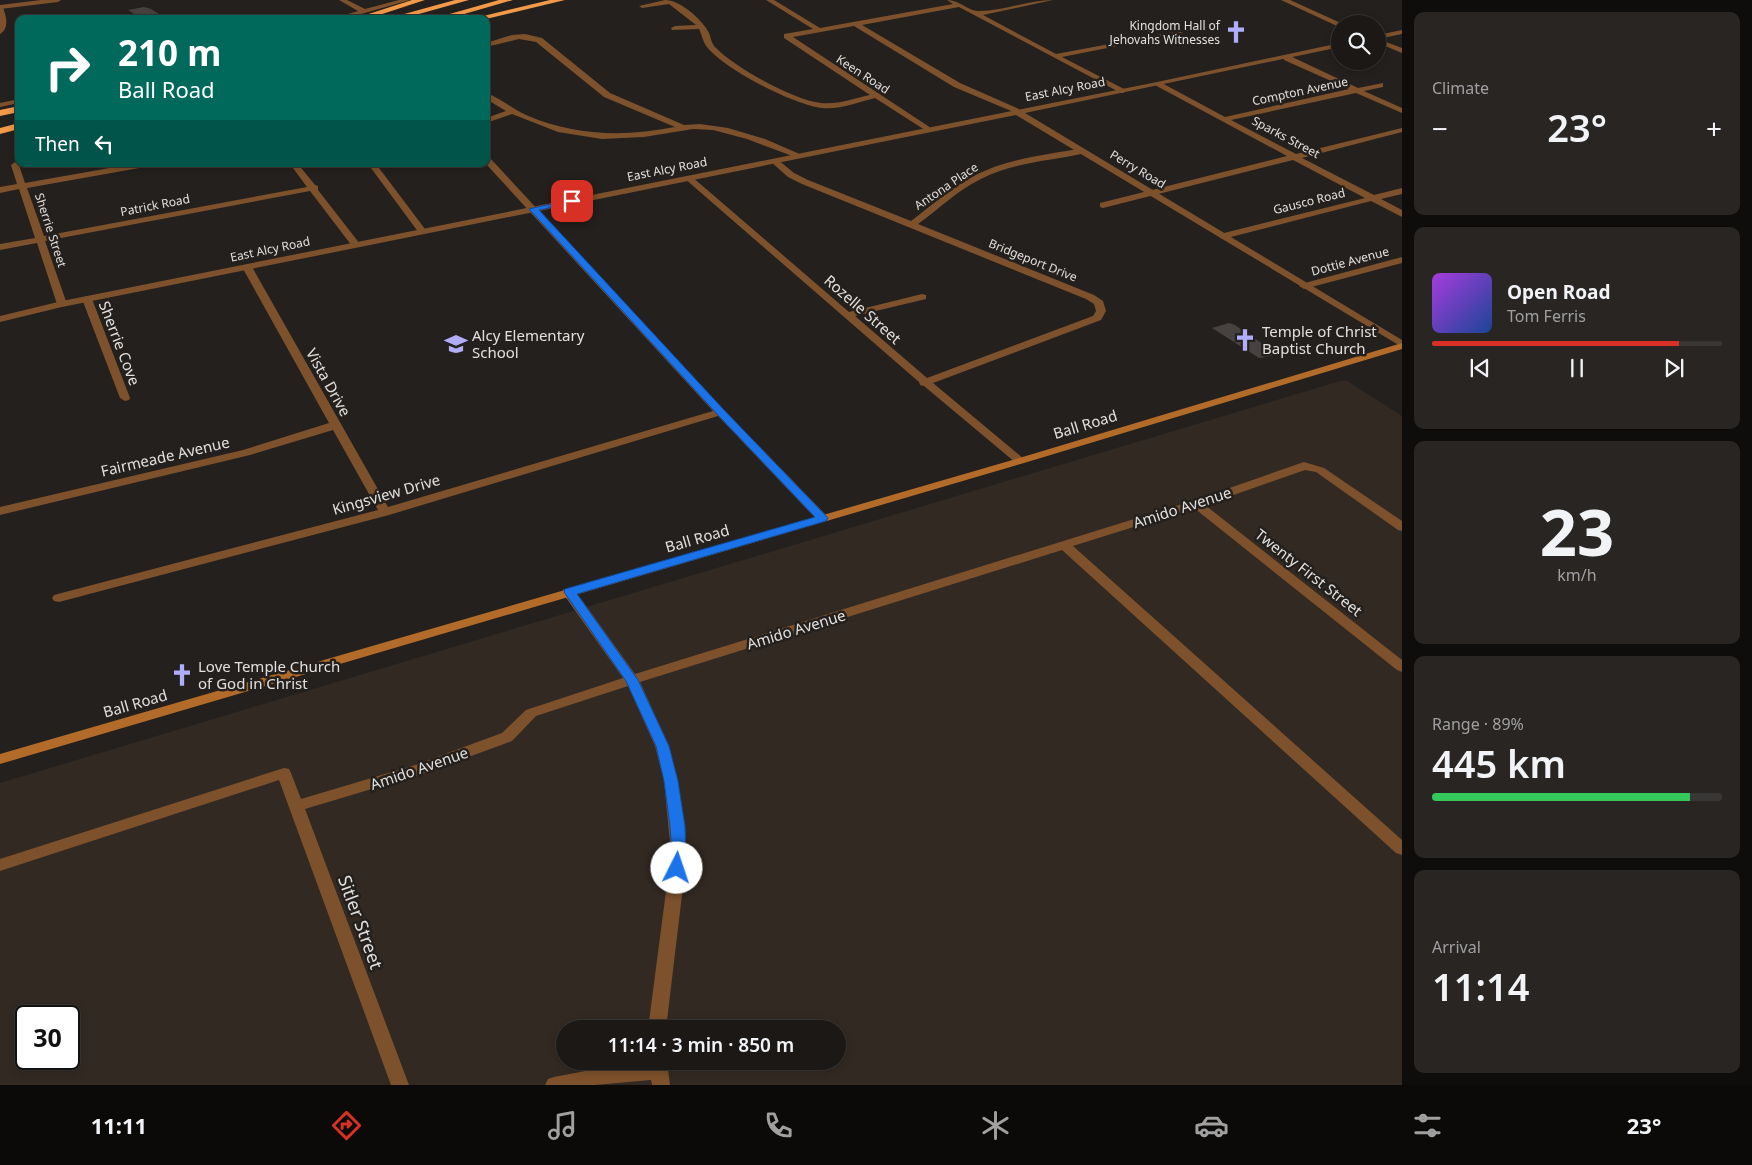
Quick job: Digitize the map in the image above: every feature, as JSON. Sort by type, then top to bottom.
[{"type":"highway","points":[[370,15],[421,0]]},
{"type":"highway","points":[[406,15],[465,0]]},
{"type":"highway","points":[[451,15],[509,0]]},
{"type":"highway","points":[[490,16],[561,0]]},
{"type":"highway","points":[[0,113],[15,109]]},
{"type":"highway","points":[[0,117],[15,114]]},
{"type":"highway","points":[[0,131],[15,127]]},
{"type":"main road","name":"Ball Road","points":[[0,760],[1020,461],[1402,345]]},
{"type":"street","points":[[0,6],[39,0]]},
{"type":"street","points":[[0,6],[58,0]]},
{"type":"street","points":[[342,0],[364,11]]},
{"type":"street","points":[[768,0],[819,30],[960,5]]},
{"type":"street","points":[[950,0],[1121,91]]},
{"type":"street","points":[[976,14],[1045,0]]},
{"type":"street","points":[[1284,0],[1331,20]]},
{"type":"street","points":[[642,6],[669,1],[697,22],[710,47],[746,74],[764,84],[812,104],[823,106],[876,96]]},
{"type":"street","points":[[350,15],[407,3]]},
{"type":"street","points":[[0,6],[4,23],[0,32]]},
{"type":"street","name":"Perry Road","points":[[856,24],[958,85],[1016,111],[1402,345]]},
{"type":"street","points":[[675,28],[700,27]]},
{"type":"street","name":"Keen Road","points":[[819,30],[787,36],[928,130]]},
{"type":"street","points":[[1386,35],[1402,32]]},
{"type":"street","points":[[1055,56],[1179,33]]},
{"type":"street","points":[[490,44],[514,37],[528,36],[539,40],[607,95],[682,127]]},
{"type":"street","points":[[1386,44],[1402,51]]},
{"type":"street","name":"East Alcy Road","points":[[0,318],[355,244],[1287,58],[1331,47]]},
{"type":"street","points":[[1287,58],[1402,111]]},
{"type":"street","name":"Sparks Street","points":[[1157,84],[1296,156],[1402,214]]},
{"type":"street","name":"Compton Avenue","points":[[1225,119],[1380,85]]},
{"type":"street","points":[[490,97],[514,112],[548,127],[589,136],[647,135],[682,127],[700,126],[739,132],[798,155]]},
{"type":"street","points":[[0,105],[15,101]]},
{"type":"street","points":[[490,120],[514,112]]},
{"type":"street","points":[[1104,205],[1402,130]]},
{"type":"street","name":"Antona Place","points":[[913,224],[973,180],[988,172],[1012,165],[1083,151]]},
{"type":"street","name":"Bridgeport Drive","points":[[774,161],[791,175],[805,182],[913,224],[1090,297],[1099,303],[1101,312],[1096,318],[924,383]]},
{"type":"street","points":[[490,163],[720,412],[822,518]]},
{"type":"street","name":"Sherrie Street","points":[[16,167],[24,186],[62,304]]},
{"type":"street","points":[[0,190],[128,167]]},
{"type":"street","points":[[296,167],[355,244]]},
{"type":"street","points":[[374,167],[422,231]]},
{"type":"street","name":"Rozelle Street","points":[[688,178],[848,314],[924,383],[1020,461]]},
{"type":"street","name":"Patrick Road","points":[[0,247],[314,188]]},
{"type":"street","name":"Gausco Road","points":[[1223,236],[1402,191]]},
{"type":"street","name":"Dottie Avenue","points":[[1304,286],[1402,260]]},
{"type":"street","name":"Vista Drive","points":[[247,266],[385,512]]},
{"type":"street","points":[[848,314],[922,297]]},
{"type":"street","name":"Sherrie Cove","points":[[87,299],[125,398]]},
{"type":"street","name":"Kingsview Drive","points":[[59,598],[385,512],[720,412]]},
{"type":"street","name":"Fairmeade Avenue","points":[[0,511],[246,452],[336,425]]},
{"type":"street","name":"Amido Avenue","points":[[296,806],[420,770],[507,737],[531,713],[1063,544],[1196,504],[1304,466],[1320,470],[1402,527]]},
{"type":"street","name":"Twenty First Street","points":[[1196,504],[1402,666]]},
{"type":"street","points":[[1063,544],[1402,849]]},
{"type":"street","points":[[570,592],[632,680],[662,746],[671,781],[678,826],[679,854],[658,1020]]},
{"type":"street","name":"Sitler Street","points":[[0,865],[284,773],[400,1085]]},
{"type":"street","points":[[554,1085],[606,1075],[659,1073]]},
{"type":"shaded area","points":[[1340,381],[1347,381],[1402,416],[1402,1085],[0,1085],[0,783]]},
{"type":"building","points":[[144,7],[161,15],[136,15],[128,10]]},
{"type":"building","name":"Temple of Christ Baptist Church","points":[[1229,323],[1235,325],[1279,355],[1259,358],[1212,328]]},
{"type":"place","name":"Kingdom Hall of Jehovahs Witnesses","points":[[1236,32]]},
{"type":"place","name":"Temple of Christ Baptist Church","points":[[1245,340]]},
{"type":"place","name":"Alcy Elementary School","points":[[456,344]]},
{"type":"place","name":"Love Temple Church of God in Christ","points":[[182,675]]},
{"type":"route","points":[[572,201],[533,209],[720,412],[822,518],[570,592],[632,680],[662,746],[671,781],[678,826],[679,854],[677,868]]}]
